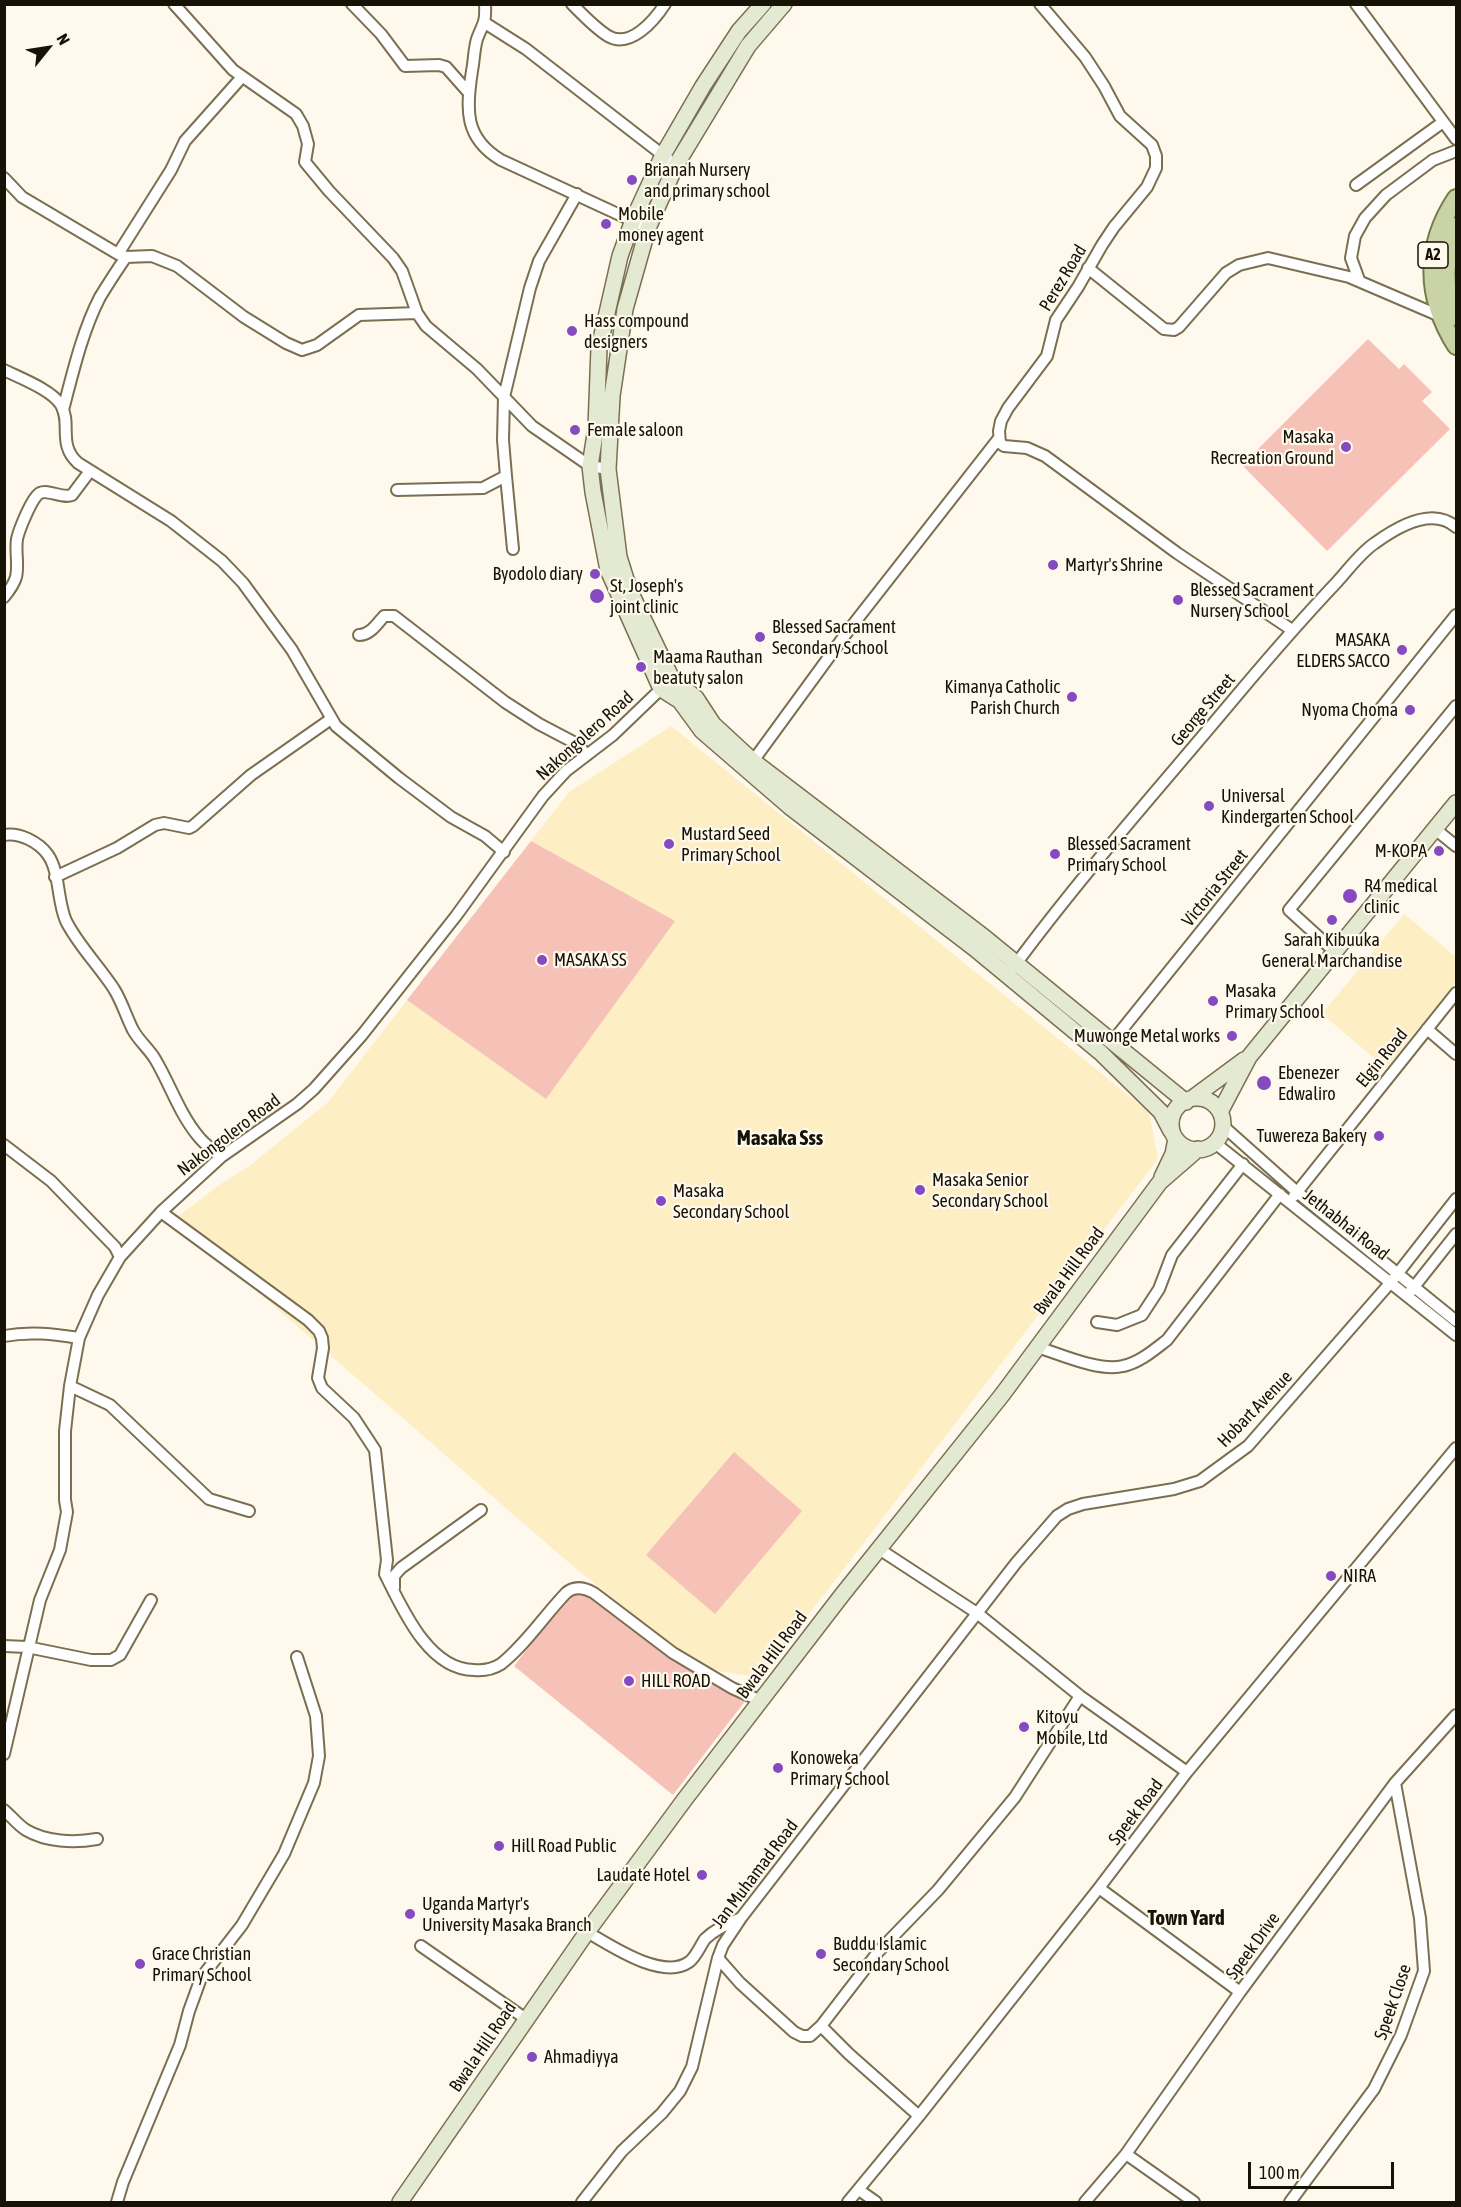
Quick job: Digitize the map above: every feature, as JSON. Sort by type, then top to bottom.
[{"type":"main road","name":"A2","points":[[1450,315],[1433,290],[1432,261],[1436,236],[1445,214],[1456,198]]},
{"type":"main road","name":"A2","points":[[1456,226],[1447,255],[1450,315],[1456,346]]},
{"type":"street","points":[[174,4],[220,58],[242,77],[296,114],[303,126],[308,144],[305,162],[329,191],[393,258],[402,271],[417,313],[426,326],[477,369],[532,426],[590,466],[608,469]]},
{"type":"street","points":[[352,4],[381,34],[405,66],[439,65],[446,67],[469,93]]},
{"type":"street","points":[[485,4],[486,23],[477,39],[469,93],[468,118],[472,132],[490,154],[648,228]]},
{"type":"street","points":[[572,4],[608,36],[616,39],[632,36],[649,25],[665,4]]},
{"type":"street","points":[[763,4],[740,31],[704,87],[669,160],[625,309],[612,396],[608,469],[619,557],[629,589],[667,684],[696,698],[713,724],[753,761],[1012,970],[1190,1100],[1210,1101],[1221,1119]]},
{"type":"street","points":[[784,4],[748,46],[669,160],[633,220],[620,256],[599,348],[596,428],[590,466],[609,570],[667,684],[702,731],[790,807],[974,948],[1012,970],[1161,1112],[1174,1135],[1186,1147],[1198,1149],[1207,1148],[1220,1136],[1221,1119],[1249,1057],[1456,803]]},
{"type":"street","name":"Perez Road","points":[[999,438],[1001,421],[1008,408],[1047,356],[1056,320],[1114,227],[1147,187],[1156,168],[1156,156],[1152,145],[1120,116],[1085,57],[1040,4]]},
{"type":"street","points":[[1356,4],[1456,139]]},
{"type":"street","points":[[486,23],[526,49],[669,160]]},
{"type":"street","points":[[242,77],[185,141],[101,297],[72,374],[63,410],[69,450],[74,459],[90,471],[171,521],[233,572],[292,650],[339,728],[451,818],[485,836],[504,852]]},
{"type":"street","points":[[1356,185],[1443,122]]},
{"type":"street","points":[[1359,280],[1351,258],[1355,236],[1365,218],[1386,195],[1424,166],[1456,151]]},
{"type":"street","points":[[4,178],[22,197],[122,255],[152,256],[177,266],[244,317],[286,343],[303,350],[317,345],[359,315],[417,313]]},
{"type":"street","points":[[513,549],[503,440],[504,397],[530,288],[539,261],[577,194]]},
{"type":"street","points":[[1088,268],[1168,330],[1179,327],[1226,273],[1239,265],[1268,258],[1359,280],[1450,315]]},
{"type":"street","points":[[4,370],[50,394],[63,410]]},
{"type":"street","points":[[999,438],[1000,443],[1004,446],[1027,448],[1045,456],[1177,553],[1292,630]]},
{"type":"street","points":[[753,761],[848,631],[999,438]]},
{"type":"street","points":[[4,597],[16,580],[17,540],[36,496],[43,492],[65,497],[72,495],[90,471]]},
{"type":"street","points":[[397,490],[483,488],[506,476]]},
{"type":"street","name":"George Street","points":[[1012,970],[1086,875],[1292,630],[1372,545],[1389,533],[1430,517],[1443,518],[1456,527]]},
{"type":"street","name":"Victoria Street","points":[[1112,1042],[1456,615]]},
{"type":"street","points":[[359,635],[369,632],[384,616],[394,616],[505,702],[538,724],[577,744],[587,755]]},
{"type":"street","name":"Nakongolero Road","points":[[4,1754],[40,1600],[60,1550],[67,1512],[65,1431],[70,1386],[80,1338],[98,1295],[120,1257],[161,1212],[221,1157],[297,1104],[338,1063],[456,916],[543,796],[566,771],[613,735],[667,684]]},
{"type":"street","points":[[1334,951],[1289,910],[1456,706]]},
{"type":"street","points":[[55,877],[117,848],[155,825],[164,823],[189,828],[193,826],[250,775],[332,719]]},
{"type":"street","points":[[1436,829],[1456,846]]},
{"type":"street","points":[[4,835],[21,836],[42,849],[53,864],[60,904],[67,922],[114,989],[133,1030],[154,1057],[180,1110],[201,1140],[221,1157]]},
{"type":"street","name":"Elgin Road","points":[[1293,1197],[1456,993]]},
{"type":"street","points":[[1427,1029],[1456,1054]]},
{"type":"street","points":[[1160,1182],[1173,1154],[1173,1112],[1178,1105],[1190,1100],[1249,1057]]},
{"type":"street","name":"Jethabhai Road","points":[[1221,1119],[1293,1197],[1411,1291],[1456,1321]]},
{"type":"street","name":"Jethabhai Road","points":[[1215,1143],[1280,1194],[1293,1197]]},
{"type":"street","points":[[4,1145],[64,1193],[115,1247],[120,1257]]},
{"type":"street","name":"Bwala Hill Road","points":[[400,2202],[586,1932],[761,1701],[1002,1395],[1160,1182],[1198,1149]]},
{"type":"street","points":[[1097,1322],[1117,1326],[1142,1315],[1159,1289],[1172,1256],[1243,1164]]},
{"type":"street","points":[[1037,1347],[1091,1365],[1122,1366],[1148,1355],[1167,1340],[1280,1194]]},
{"type":"street","name":"Hobart Avenue","points":[[977,1613],[1057,1516],[1068,1509],[1200,1481],[1248,1446],[1394,1278],[1456,1199]]},
{"type":"street","points":[[161,1212],[308,1320],[319,1331],[323,1348],[319,1383],[328,1395],[354,1418],[375,1453],[387,1560],[385,1574],[429,1649],[456,1668],[473,1671],[500,1665],[532,1634],[566,1593],[574,1588],[584,1589],[594,1593],[673,1653],[732,1688],[761,1701]]},
{"type":"street","points":[[1411,1291],[1456,1234]]},
{"type":"street","name":"Jethabhai Road","points":[[1411,1291],[1456,1335]]},
{"type":"street","points":[[4,1336],[20,1333],[30,1335],[40,1332],[80,1338]]},
{"type":"street","points":[[70,1386],[110,1405],[208,1499],[249,1511]]},
{"type":"street","name":"Speek Road","points":[[848,2202],[920,2116],[1187,1772],[1456,1448]]},
{"type":"street","points":[[394,1591],[394,1576],[401,1568],[481,1510]]},
{"type":"street","points":[[879,1549],[977,1613],[1080,1696],[1187,1772]]},
{"type":"street","points":[[4,1646],[54,1651],[91,1660],[111,1660],[120,1655],[151,1600]]},
{"type":"street","name":"Jan Muhamad Road","points":[[582,2202],[622,2151],[662,2113],[680,2091],[692,2067],[718,1958],[723,1945],[741,1917],[977,1613]]},
{"type":"street","points":[[117,2202],[123,2182],[180,2044],[192,2000],[201,1978],[242,1925],[284,1854],[314,1783],[319,1756],[316,1716],[297,1657]]},
{"type":"street","points":[[718,1958],[740,1983],[796,2034],[808,2037],[821,2026],[878,1952],[938,1890],[1015,1797],[1080,1696]]},
{"type":"street","name":"Speek Drive","points":[[1085,2202],[1126,2154],[1240,1992],[1395,1783],[1456,1715]]},
{"type":"street","name":"Speek Close","points":[[1290,2202],[1374,2089],[1401,2035],[1424,1971],[1420,1918],[1395,1783]]},
{"type":"street","points":[[4,1810],[24,1829],[32,1833],[59,1840],[97,1839]]},
{"type":"street","points":[[1099,1888],[1240,1992]]},
{"type":"street","points":[[586,1932],[620,1952],[650,1964],[670,1967],[687,1963],[712,1933],[741,1917]]},
{"type":"street","points":[[421,1946],[526,2019]]},
{"type":"street","points":[[821,2026],[849,2054],[920,2116]]},
{"type":"street","points":[[1126,2154],[1194,2202]]},
{"type":"street","points":[[859,2190],[876,2202]]},
{"type":"shaded area","name":"Masaka Recreation Ground","points":[[1368,339],[1399,369],[1404,364],[1432,392],[1422,401],[1450,429],[1327,551],[1242,465]]},
{"type":"shaded area","name":"Masaka Secondary School","points":[[671,726],[1149,1112],[1158,1159],[760,1678],[713,1670],[680,1652],[568,1562],[174,1219],[252,1164],[328,1102],[569,792]]},
{"type":"shaded area","name":"MASAKA SS","points":[[531,841],[675,921],[546,1099],[407,1000]]},
{"type":"shaded area","points":[[1404,914],[1456,957],[1456,982],[1386,1068],[1322,1014]]},
{"type":"shaded area","points":[[734,1452],[802,1511],[715,1614],[646,1555]]},
{"type":"shaded area","name":"HILL ROAD","points":[[574,1588],[590,1591],[749,1696],[673,1795],[514,1666]]},
{"type":"place","name":"Brianah Nursery and primary school","points":[[632,180]]},
{"type":"place","name":"Mobile money agent","points":[[606,224]]},
{"type":"place","name":"Hass compound designers","points":[[572,331]]},
{"type":"place","name":"Female saloon","points":[[575,430]]},
{"type":"place","name":"Masaka Recreation Ground","points":[[1346,447]]},
{"type":"place","name":"Martyr's Shrine","points":[[1053,565]]},
{"type":"place","name":"Byodolo diary","points":[[595,574]]},
{"type":"place","name":"St, Joseph's joint clinic","points":[[597,596]]},
{"type":"place","name":"Blessed Sacrament Nursery School","points":[[1178,600]]},
{"type":"place","name":"Blessed Sacrament Secondary School","points":[[760,637]]},
{"type":"place","name":"MASAKA ELDERS SACCO","points":[[1402,650]]},
{"type":"place","name":"Maama Rauthan beatuty salon","points":[[641,667]]},
{"type":"place","name":"Kimanya Catholic Parish Church","points":[[1072,697]]},
{"type":"place","name":"Nyoma Choma","points":[[1410,710]]},
{"type":"place","name":"Universal Kindergarten School","points":[[1209,806]]},
{"type":"place","name":"Mustard Seed Primary School","points":[[669,844]]},
{"type":"place","name":"M-KOPA","points":[[1439,851]]},
{"type":"place","name":"Blessed Sacrament Primary School","points":[[1055,854]]},
{"type":"place","name":"R4 medical clinic","points":[[1350,896]]},
{"type":"place","name":"Sarah Kibuuka General Marchandise","points":[[1332,920]]},
{"type":"place","name":"MASAKA SS","points":[[542,960]]},
{"type":"place","name":"Masaka Primary School","points":[[1213,1001]]},
{"type":"place","name":"Muwonge Metal works","points":[[1232,1036]]},
{"type":"place","name":"Ebenezer Edwaliro","points":[[1264,1083]]},
{"type":"place","name":"Tuwereza Bakery","points":[[1379,1136]]},
{"type":"place","name":"Masaka Senior Secondary School","points":[[920,1190]]},
{"type":"place","name":"Masaka Secondary School","points":[[661,1201]]},
{"type":"place","name":"NIRA","points":[[1331,1576]]},
{"type":"place","name":"HILL ROAD","points":[[629,1681]]},
{"type":"place","name":"Kitovu Mobile, Ltd","points":[[1024,1727]]},
{"type":"place","name":"Konoweka Primary School","points":[[778,1768]]},
{"type":"place","name":"Hill Road Public","points":[[499,1846]]},
{"type":"place","name":"Laudate Hotel","points":[[702,1875]]},
{"type":"place","name":"Uganda Martyr's University Masaka Branch","points":[[410,1914]]},
{"type":"place","name":"Buddu Islamic Secondary School","points":[[821,1954]]},
{"type":"place","name":"Grace Christian Primary School","points":[[140,1964]]},
{"type":"place","name":"Ahmadiyya","points":[[532,2057]]},
{"type":"district","name":"Masaka Sss","points":[[780,1138]]},
{"type":"district","name":"Town Yard","points":[[1186,1918]]}]
